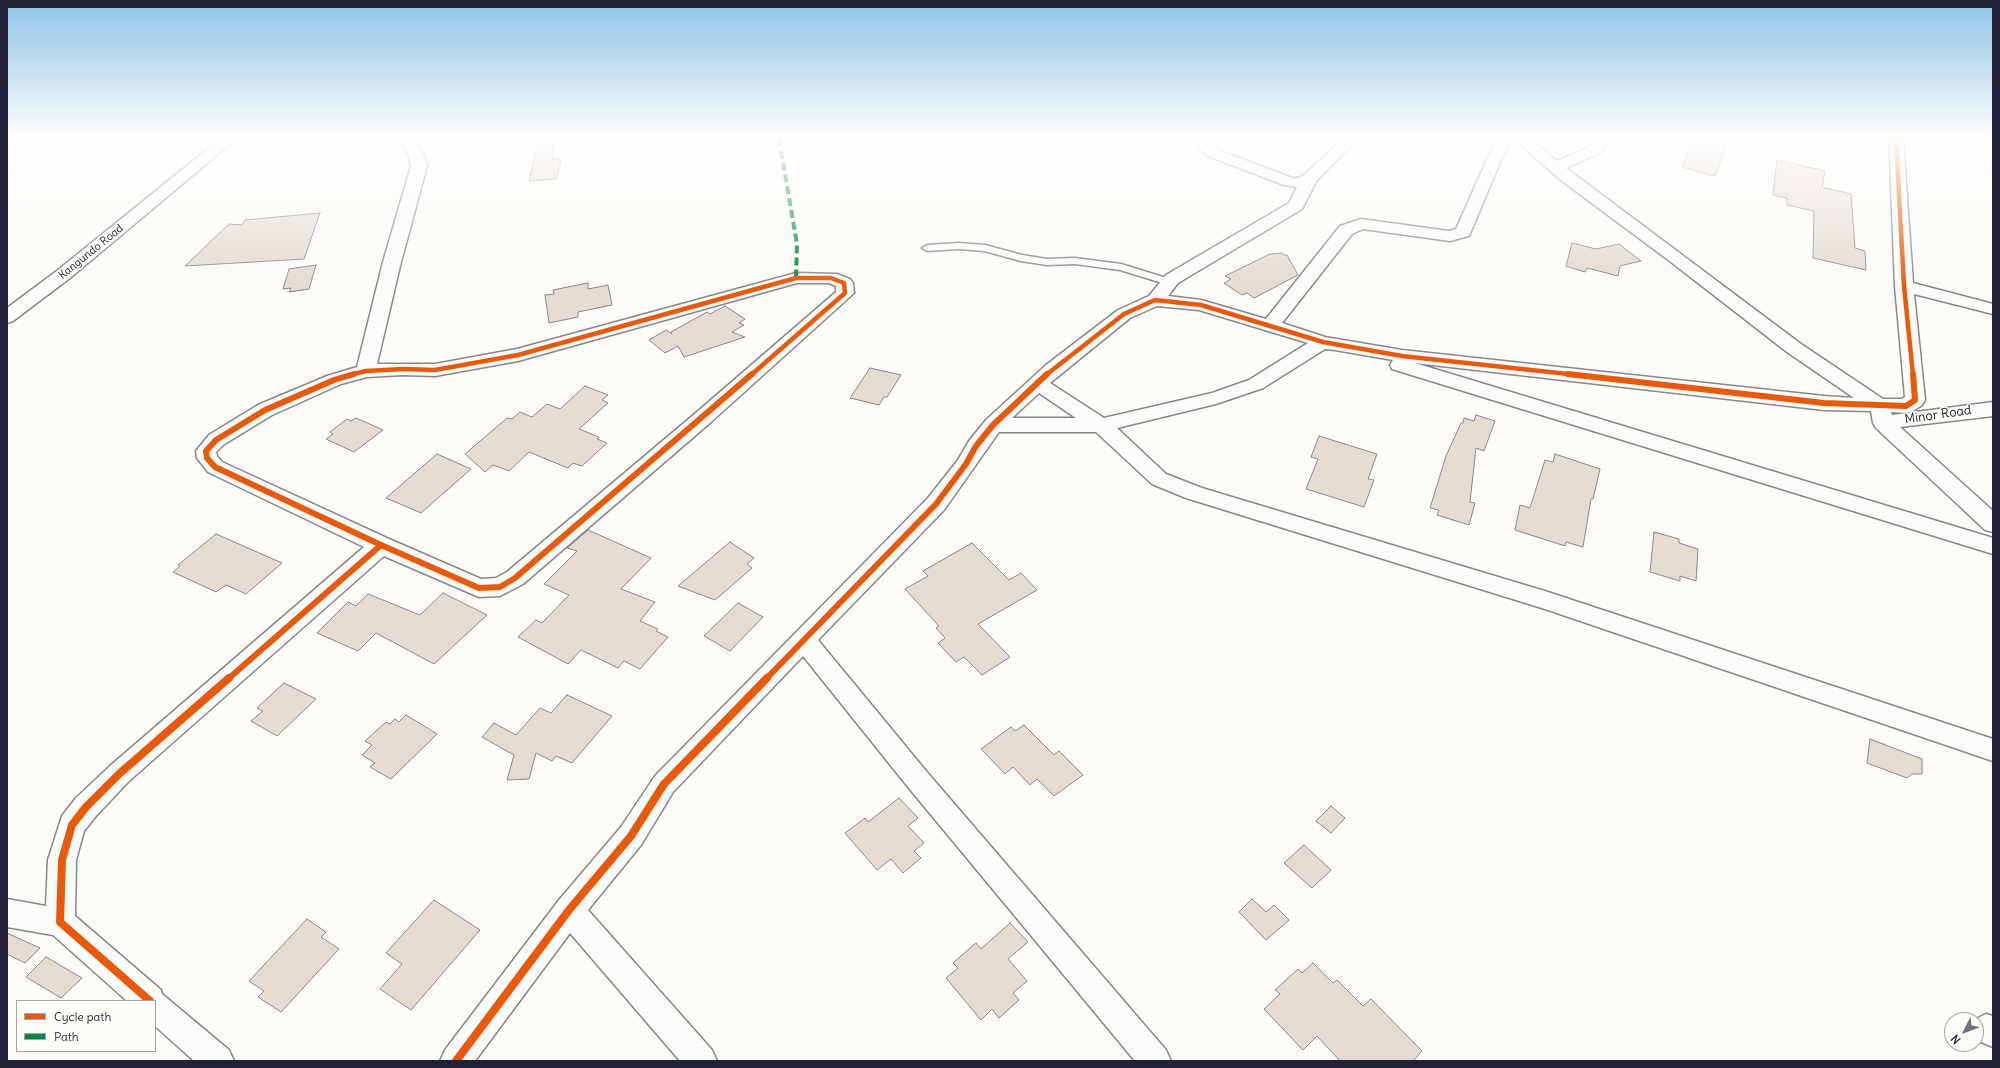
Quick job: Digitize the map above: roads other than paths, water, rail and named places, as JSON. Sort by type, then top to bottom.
[{"type":"main road","name":"Kangundo Road","points":[[7,317],[64,274],[168,189]]},
{"type":"main road","points":[[366,371],[392,262],[413,189]]},
{"type":"main road","points":[[456,1061],[570,910],[631,836],[664,784],[936,504],[966,464],[976,446],[993,424],[1053,369],[1124,314],[1155,300],[1169,282],[1296,206],[1305,189]]},
{"type":"main road","points":[[1270,326],[1346,230],[1362,224],[1450,236],[1463,232],[1482,189]]},
{"type":"main road","points":[[1584,189],[1881,415],[1993,524]]},
{"type":"main road","points":[[993,424],[1101,425],[1216,398],[1256,384],[1323,342],[1410,356],[1824,403],[1881,415],[1906,406],[1914,400],[1904,286],[1899,189]]},
{"type":"main road","points":[[796,278],[831,278],[844,283],[844,293],[834,303],[704,418],[515,578],[500,587],[479,588],[467,584],[381,545],[215,467],[207,458],[206,451],[216,440],[265,410],[334,380],[366,371],[403,369],[435,370],[518,355],[796,278]]},
{"type":"main road","points":[[1904,286],[1993,309]]},
{"type":"main road","points":[[1155,300],[1201,305],[1993,546]]},
{"type":"main road","points":[[1037,383],[1101,425],[1160,479],[1194,493],[1350,542],[1548,601],[1993,750]]},
{"type":"main road","name":"Minor Road","points":[[1881,415],[1993,409]]},
{"type":"main road","points":[[60,922],[62,860],[72,825],[86,807],[119,774],[381,545]]},
{"type":"main road","points":[[804,640],[917,779],[1155,1061]]},
{"type":"main road","points":[[570,910],[701,1061]]},
{"type":"main road","points":[[7,913],[60,922],[149,1000]]},
{"type":"main road","points":[[156,1007],[218,1061]]},
{"type":"lane","points":[[927,248],[959,246],[984,248],[1021,258],[1047,262],[1075,261],[1122,267],[1169,282]]}]
